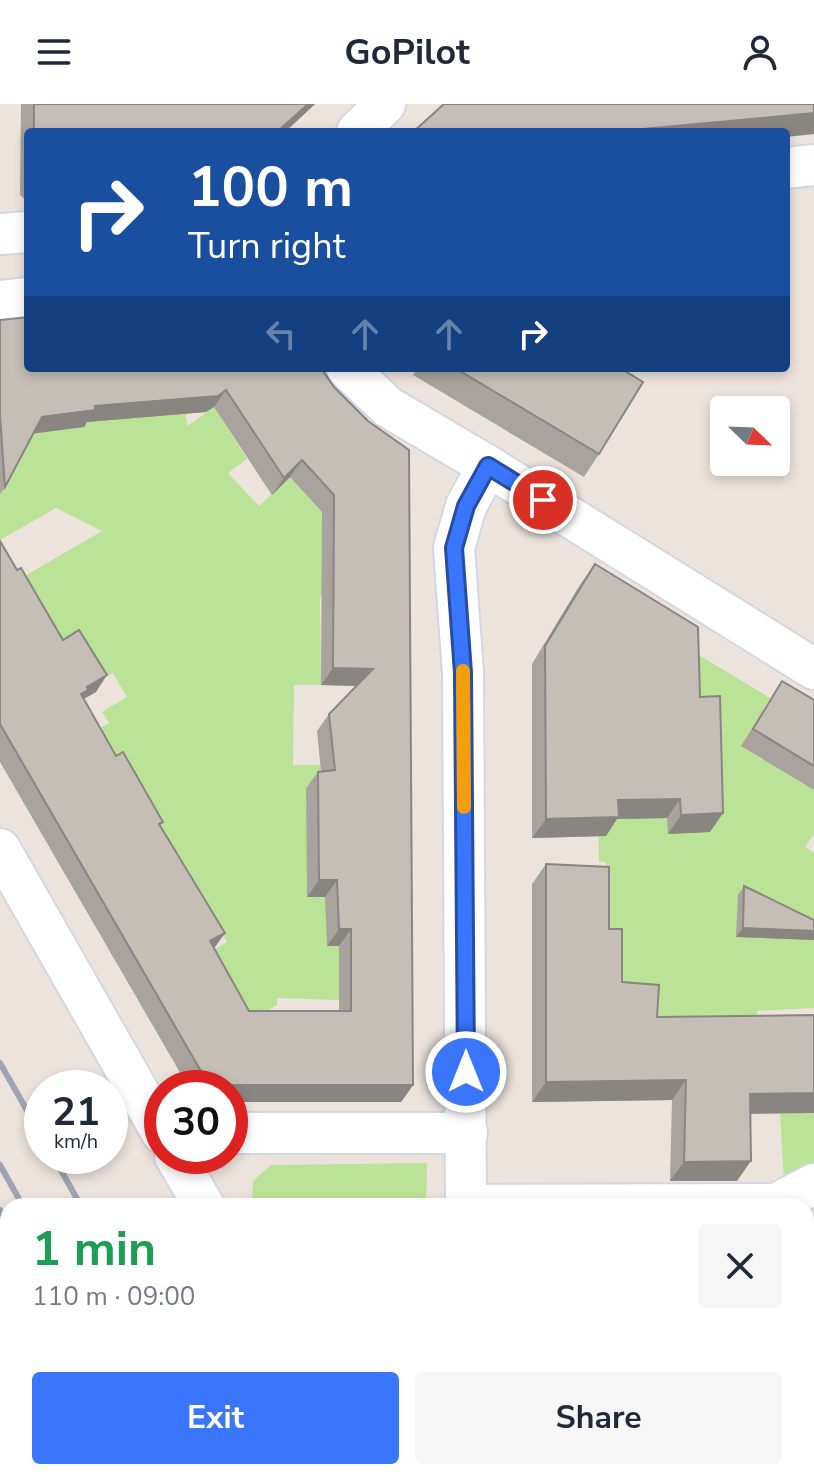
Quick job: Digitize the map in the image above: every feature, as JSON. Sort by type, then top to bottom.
[{"type":"street","points":[[361,128],[385,104]]},
{"type":"street","points":[[790,168],[814,165]]},
{"type":"street","points":[[0,234],[24,232]]},
{"type":"street","points":[[0,301],[24,298]]},
{"type":"street","points":[[351,372],[388,407],[814,669]]},
{"type":"street","points":[[466,1198],[463,673],[454,548],[466,506],[488,466]]},
{"type":"street","points":[[0,849],[144,1101]]},
{"type":"street","points":[[248,1133],[467,1133]]},
{"type":"street","points":[[186,1174],[200,1198]]},
{"type":"street","points":[[787,1198],[814,1184]]},
{"type":"green space","points":[[245,385],[253,403],[220,416],[247,459],[228,473],[259,506],[290,477],[322,511],[326,597],[320,597],[321,685],[294,685],[293,765],[321,765],[319,804],[307,847],[307,897],[341,897],[326,910],[328,946],[350,945],[339,980],[339,1000],[277,998],[277,1005],[231,1031],[210,952],[227,942],[84,737],[109,723],[102,712],[127,697],[113,673],[91,685],[52,656],[23,577],[102,531],[56,508],[0,540],[0,440],[184,395],[187,426]]},
{"type":"green space","points":[[684,646],[770,698],[742,746],[814,790],[814,834],[805,847],[814,853],[814,1008],[757,1011],[757,1094],[609,1037],[606,862],[599,862],[598,819],[625,818],[664,719],[668,833],[706,715]]},
{"type":"green space","points":[[780,1113],[814,1113],[814,1164],[784,1181]]},
{"type":"green space","points":[[427,1163],[426,1198],[252,1198],[253,1181],[271,1165]]},
{"type":"building","points":[[34,104],[308,104],[281,128],[34,128]]},
{"type":"building","points":[[444,104],[814,104],[814,113],[654,128],[417,128]]},
{"type":"building","points":[[24,317],[24,372],[324,372],[334,387],[368,421],[409,450],[413,1085],[248,1085],[248,1070],[200,1070],[0,724],[0,541],[17,570],[21,568],[63,640],[79,630],[107,675],[81,694],[116,756],[123,752],[163,822],[159,824],[225,933],[210,941],[249,1011],[351,1011],[351,929],[339,929],[337,880],[319,880],[318,772],[335,770],[329,714],[373,669],[333,668],[334,495],[302,460],[284,478],[226,390],[218,396],[95,406],[95,410],[42,417],[5,487],[0,416],[0,320]]},
{"type":"building","points":[[462,372],[627,372],[643,382],[599,454]]},
{"type":"building","points":[[595,564],[698,627],[700,697],[720,696],[723,813],[681,815],[680,799],[618,800],[619,817],[546,819],[545,646]]},
{"type":"building","points":[[782,681],[814,700],[814,766],[753,729]]},
{"type":"building","points":[[546,864],[609,867],[609,929],[622,929],[622,982],[659,985],[657,1017],[814,1015],[814,1093],[750,1094],[751,1161],[684,1162],[686,1080],[546,1082]]},
{"type":"building","points":[[744,886],[814,920],[814,931],[743,928]]},
{"type":"railway","points":[[0,1063],[24,1105]]},
{"type":"railway","points":[[0,1165],[19,1198]]},
{"type":"railway","points":[[63,1174],[77,1198]]},
{"type":"slow traffic","points":[[463,671],[464,807]]},
{"type":"route","points":[[466,1072],[463,673],[454,548],[466,506],[488,466],[543,500]]}]
